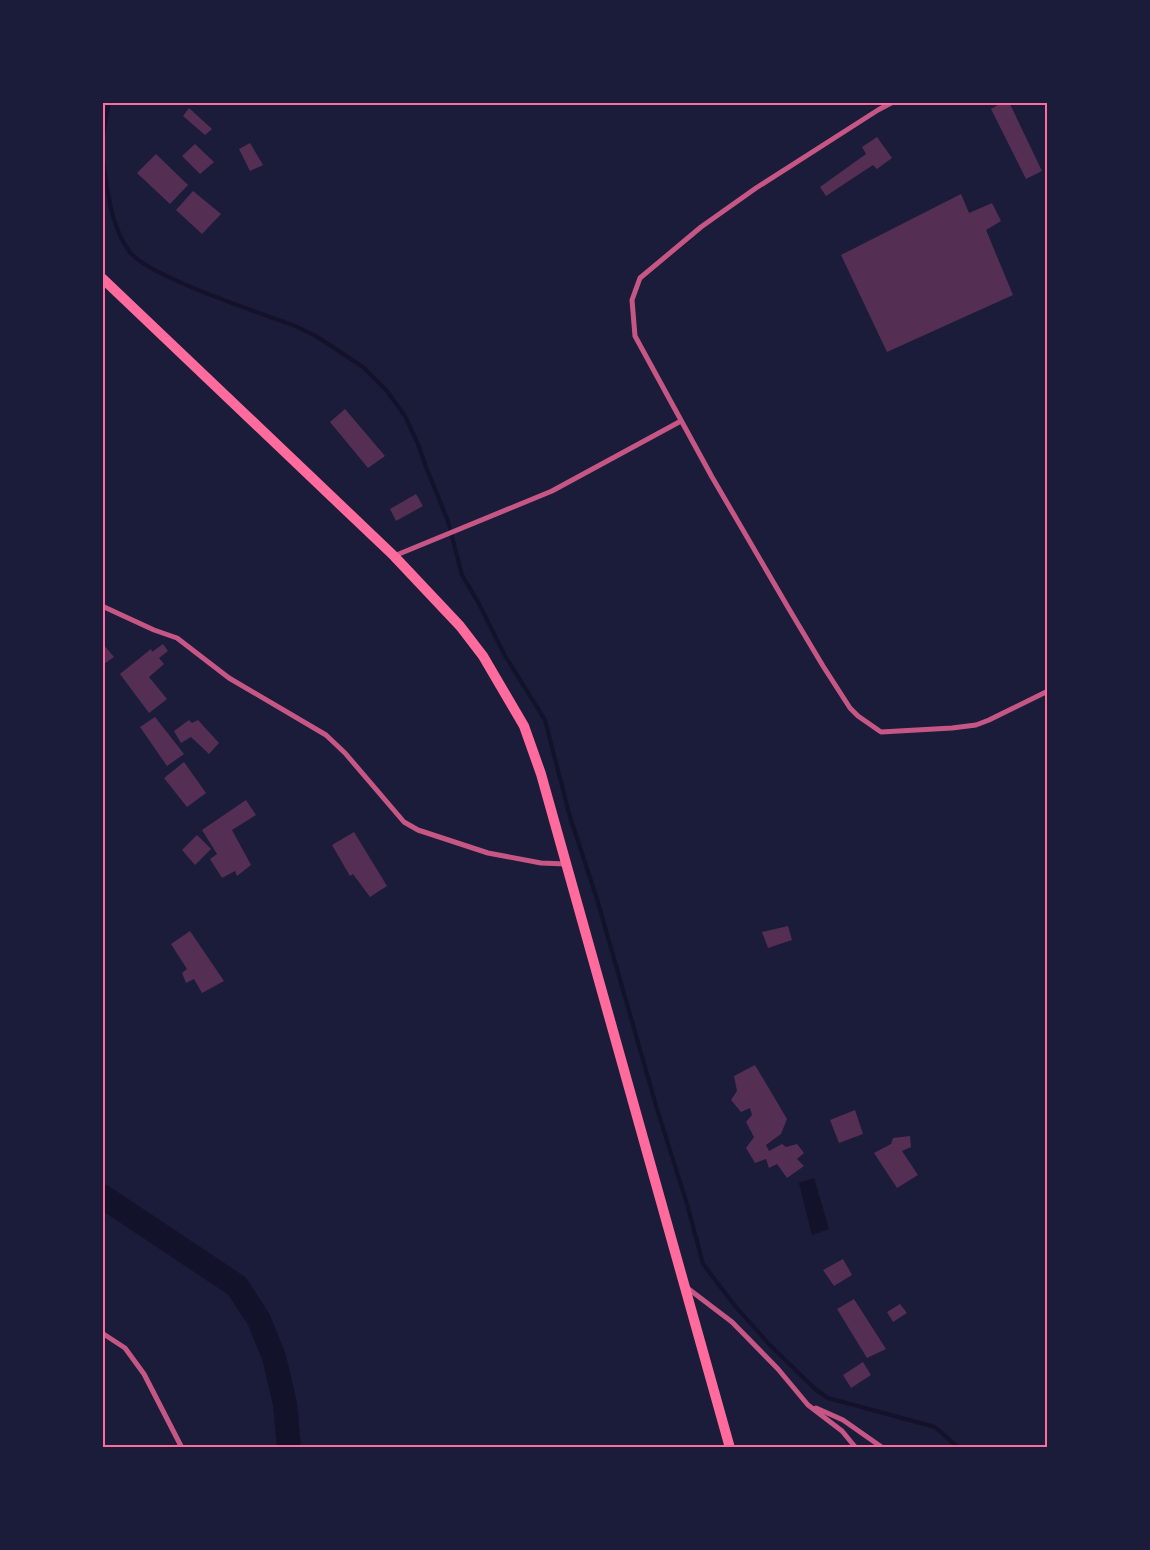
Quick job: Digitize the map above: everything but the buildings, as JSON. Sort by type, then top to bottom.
[{"type":"highway","points":[[102,278],[394,556],[460,626],[483,656],[524,726],[541,774],[730,1448]]},
{"type":"street","points":[[893,102],[756,188],[701,227],[640,278],[632,300],[634,336],[712,477],[823,666],[850,708],[867,724],[881,732],[976,725],[1048,691]]},
{"type":"street","points":[[394,556],[552,491],[681,421]]},
{"type":"street","points":[[102,606],[176,638],[229,678],[326,735],[345,753],[404,822],[418,830],[488,853],[541,863],[566,864]]},
{"type":"street","points":[[684,1285],[732,1322],[778,1369],[808,1405],[842,1431],[856,1448]]},
{"type":"street","points":[[102,1333],[125,1348],[144,1374],[182,1448]]},
{"type":"street","points":[[808,1405],[843,1420],[883,1448]]},
{"type":"shaded area","points":[[814,1178],[829,1229],[812,1235],[799,1183]]},
{"type":"waterway","points":[[102,155],[103,135],[109,102]]},
{"type":"waterway","points":[[102,156],[110,205],[117,229],[129,251],[140,261],[180,282],[295,326],[316,336],[363,367],[387,391],[405,416],[448,521],[462,575],[504,654],[545,720],[570,817],[597,899],[703,1264],[735,1306],[768,1343],[815,1389],[828,1398],[935,1427],[959,1448]]},
{"type":"waterway","points":[[102,1196],[237,1286],[259,1320],[274,1357],[285,1404],[289,1448]]}]
